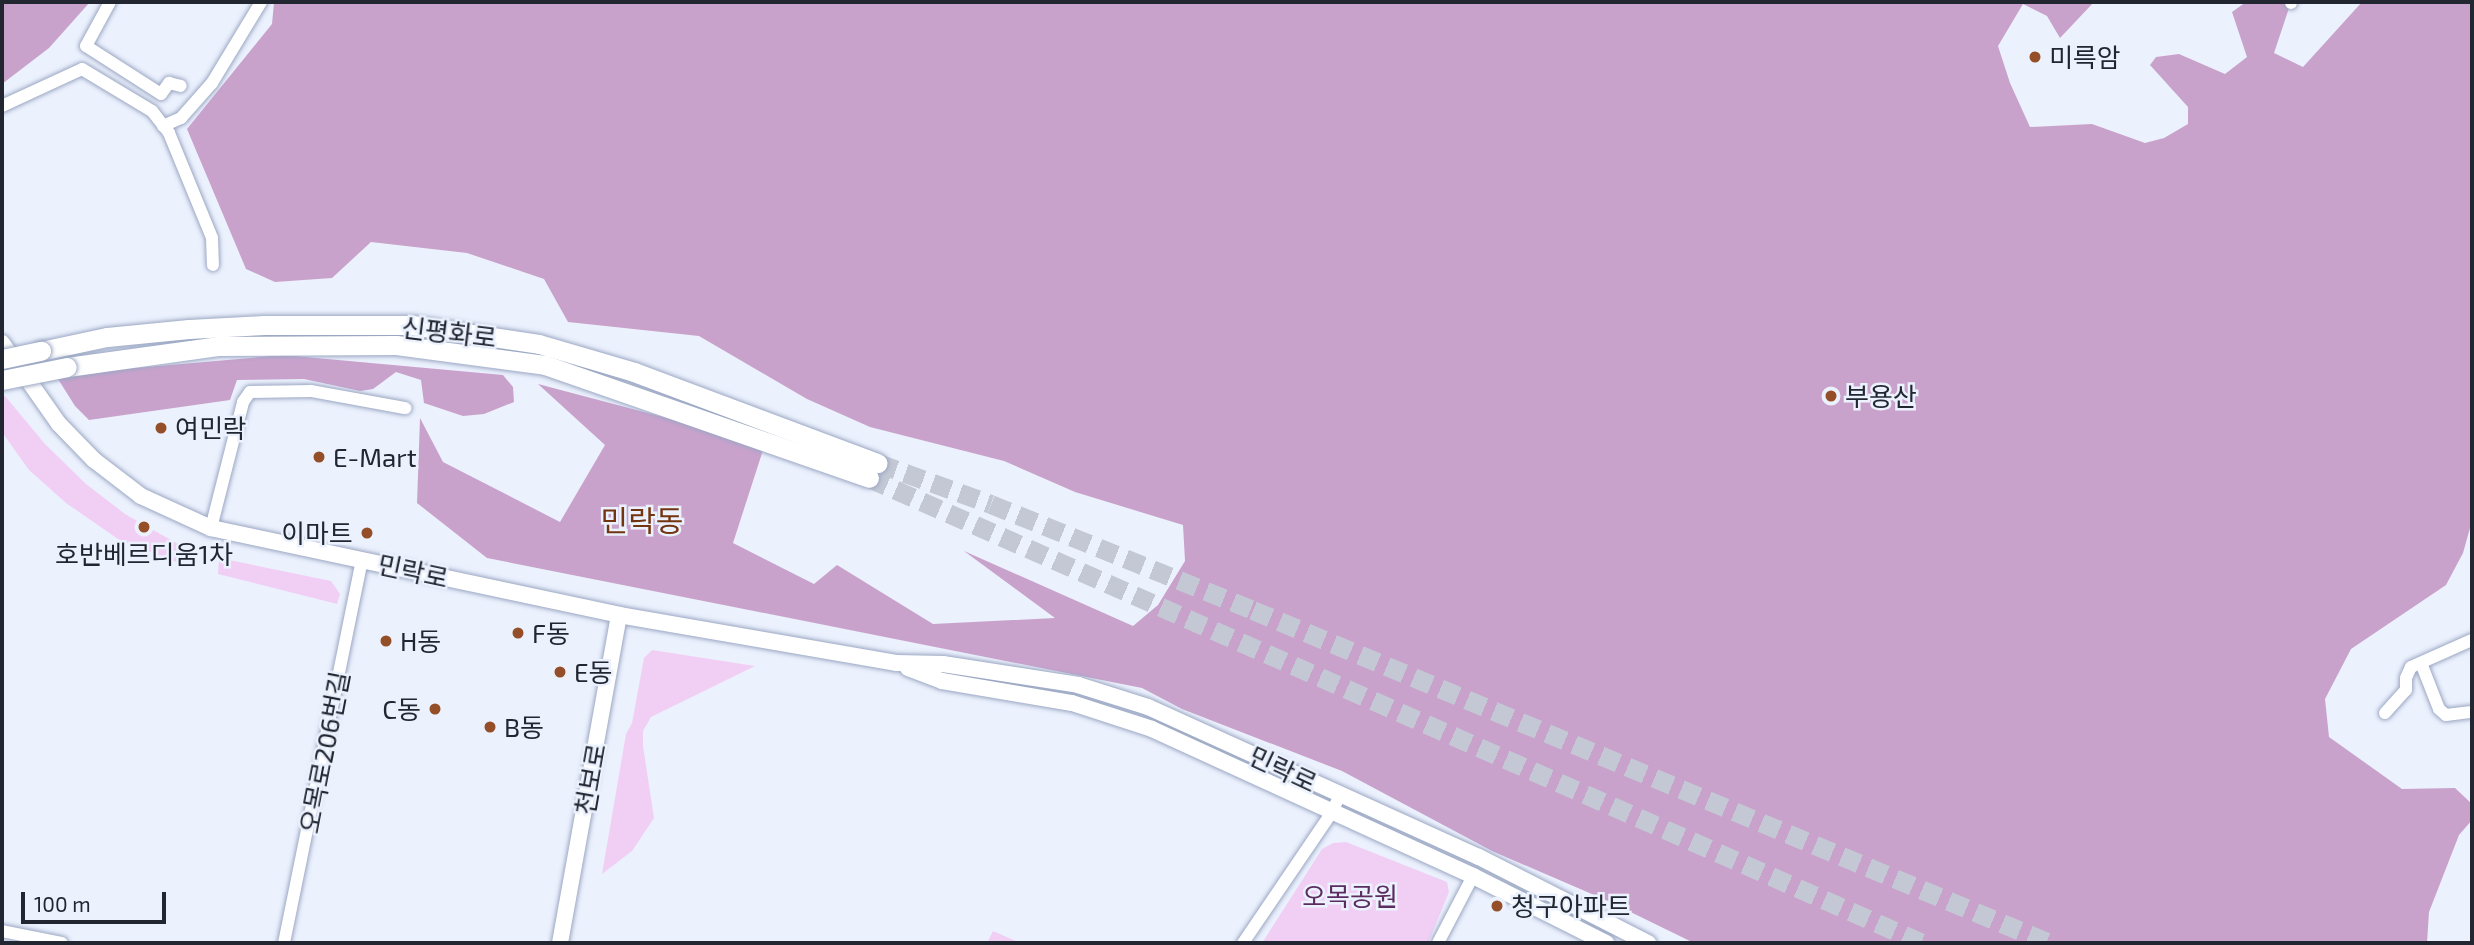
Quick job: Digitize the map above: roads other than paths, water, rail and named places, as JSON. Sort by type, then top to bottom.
[{"type":"highway","name":"신평화로","points":[[2,359],[107,337],[189,329],[264,325],[412,325],[539,344],[634,372],[874,471],[545,365],[396,345],[232,345],[67,367],[2,380]]},
{"type":"main road","name":"민락로","points":[[2,343],[59,424],[94,460],[141,496],[211,528],[619,615],[896,663],[943,664],[1026,675],[1091,689],[1148,707],[1479,857],[1648,943]]},
{"type":"main road","name":"천보로","points":[[560,943],[619,615]]},
{"type":"main road","name":"민락로","points":[[896,663],[942,681],[1072,703],[1126,719],[1473,876],[1606,943]]},
{"type":"street","points":[[110,2],[86,46],[161,94],[169,83],[181,86]]},
{"type":"street","points":[[163,126],[181,118],[212,83],[261,2]]},
{"type":"street","points":[[2,106],[82,69],[152,111],[163,126],[212,238],[214,265]]},
{"type":"street","points":[[211,528],[243,402],[250,392],[311,391],[400,407]]},
{"type":"street","name":"오목로206번길","points":[[284,943],[362,560]]},
{"type":"street","points":[[2385,713],[2406,690],[2406,677],[2411,667],[2472,640]]},
{"type":"street","points":[[2421,663],[2439,709],[2446,715],[2472,712]]},
{"type":"street","points":[[1243,943],[1340,795]]},
{"type":"street","points":[[1438,943],[1473,876]]},
{"type":"street","points":[[2,931],[62,943]]},
{"type":"tunnel","points":[[878,463],[991,504],[1253,610],[2050,943]]},
{"type":"tunnel","points":[[869,478],[1923,943]]},
{"type":"place","name":"미륵암","points":[[2035,57]]},
{"type":"place","name":"부용산","points":[[1831,396]]},
{"type":"place","name":"여민락","points":[[161,428]]},
{"type":"place","name":"E-Mart","points":[[319,457]]},
{"type":"place","name":"호반베르디움1차","points":[[144,527]]},
{"type":"place","name":"이마트","points":[[367,533]]},
{"type":"place","name":"F동","points":[[518,633]]},
{"type":"place","name":"H동","points":[[386,641]]},
{"type":"place","name":"E동","points":[[560,672]]},
{"type":"place","name":"C동","points":[[435,709]]},
{"type":"place","name":"B동","points":[[490,727]]},
{"type":"place","name":"청구아파트","points":[[1497,906]]},
{"type":"district","name":"민락동","points":[[642,520]]},
{"type":"park label","name":"오목공원","points":[[1350,896]]}]
